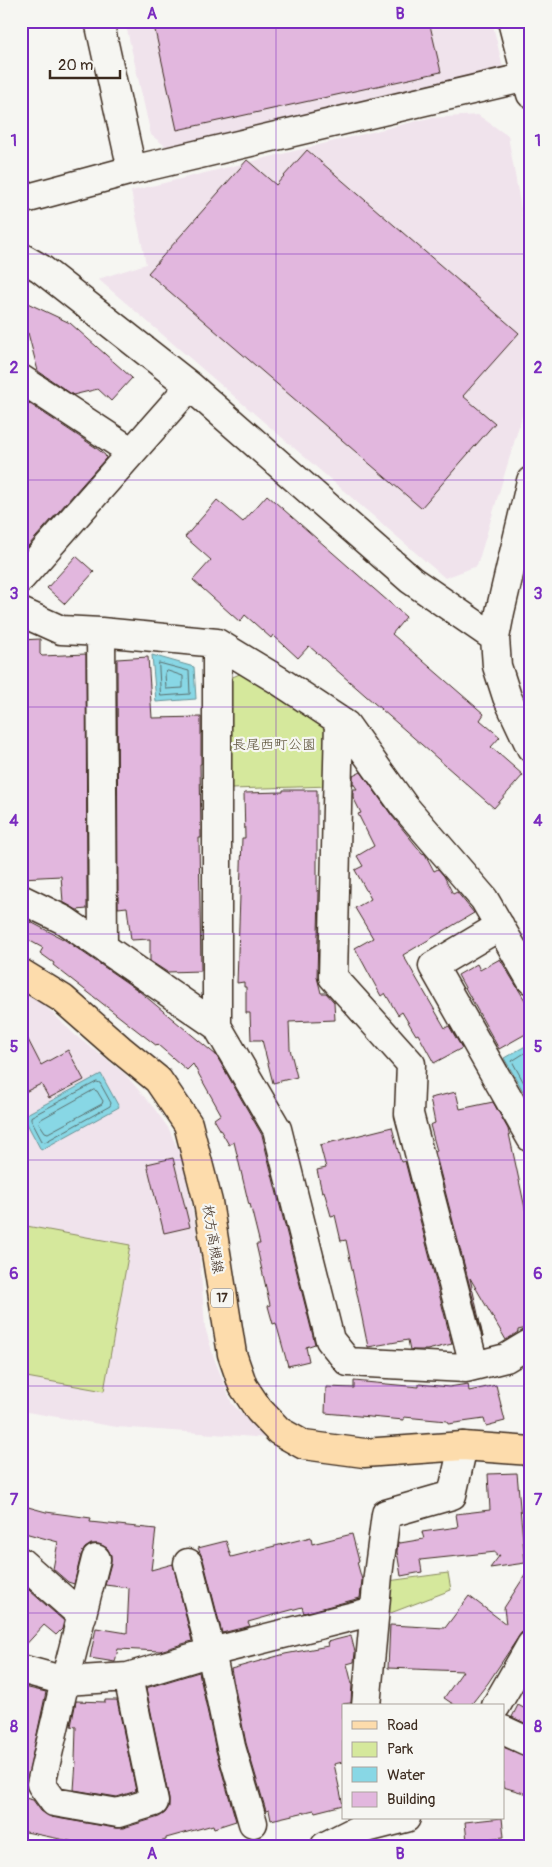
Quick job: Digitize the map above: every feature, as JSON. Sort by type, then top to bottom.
[{"type":"main road","name":"枚方高槻線","points":[[21,974],[64,999],[158,1080],[188,1124],[208,1202],[232,1354],[243,1386],[259,1410],[279,1431],[304,1445],[364,1453],[463,1446],[531,1451]]},
{"type":"street","points":[[99,21],[132,170]]},
{"type":"street","points":[[21,200],[132,170],[529,82],[512,21]]},
{"type":"street","points":[[21,258],[40,268],[190,386],[411,580],[495,638]]},
{"type":"street","points":[[21,379],[132,452]]},
{"type":"street","points":[[21,578],[190,386]]},
{"type":"street","points":[[531,481],[495,638],[497,666],[507,697],[531,748]]},
{"type":"street","points":[[21,612],[61,630],[217,643],[346,725],[404,806],[484,899],[531,980]]},
{"type":"street","points":[[101,632],[103,947]]},
{"type":"street","points":[[217,643],[217,1026]]},
{"type":"street","points":[[340,722],[333,976],[412,1064],[408,1114],[474,1365]]},
{"type":"street","points":[[21,899],[64,920],[217,1026],[277,1129],[330,1340],[348,1362],[466,1368],[506,1358],[531,1344]]},
{"type":"street","points":[[500,926],[433,966],[531,1138]]},
{"type":"street","points":[[366,1704],[374,1611],[386,1514],[452,1495],[463,1446]]},
{"type":"street","points":[[96,1559],[41,1784],[54,1802],[118,1813],[154,1802],[128,1676]]},
{"type":"street","points":[[21,1562],[82,1616]]},
{"type":"street","points":[[188,1563],[211,1652],[231,1747],[253,1823]]},
{"type":"street","points":[[21,1669],[65,1681],[128,1676],[211,1652],[374,1611]]},
{"type":"street","points":[[497,1704],[531,1645]]},
{"type":"street","points":[[504,1730],[531,1744]]},
{"type":"street","points":[[325,1846],[355,1825],[391,1820]]},
{"type":"shaded area","points":[[125,21],[492,21],[503,68],[168,148],[151,135]]},
{"type":"shaded area","points":[[478,115],[508,136],[531,264],[531,386],[477,566],[445,578],[98,279],[146,264],[131,191],[429,118]]},
{"type":"shaded area","points":[[21,990],[36,997],[76,1036],[124,1073],[169,1129],[182,1159],[192,1207],[199,1247],[205,1327],[214,1358],[232,1404],[268,1438],[117,1427],[21,1411]]},
{"type":"green space","name":"長尾西町公園","points":[[242,673],[322,722],[329,733],[331,786],[231,789],[228,679]]},
{"type":"green space","points":[[21,1225],[130,1245],[104,1391],[21,1376]]},
{"type":"green space","points":[[448,1573],[451,1590],[388,1614],[388,1581]]},
{"type":"water","points":[[152,655],[194,667],[196,699],[156,702]]},
{"type":"water","points":[[531,1043],[531,1087],[523,1091],[504,1058]]},
{"type":"water","points":[[101,1074],[119,1107],[41,1150],[23,1116]]},
{"type":"building","points":[[153,21],[429,21],[441,72],[177,130]]},
{"type":"building","points":[[307,150],[519,333],[463,396],[495,423],[421,508],[148,273],[247,160],[276,185]]},
{"type":"building","points":[[21,300],[70,323],[132,378],[111,401],[98,389],[73,395],[38,371],[28,333],[21,335]]},
{"type":"building","points":[[21,398],[95,447],[106,458],[21,554]]},
{"type":"building","points":[[267,495],[406,617],[392,634],[484,714],[480,720],[500,737],[491,747],[523,775],[494,808],[309,646],[298,658],[273,635],[271,638],[245,615],[240,622],[193,580],[211,560],[185,537],[217,500],[243,522]]},
{"type":"building","points":[[76,556],[94,572],[65,604],[47,588]]},
{"type":"building","points":[[40,639],[40,654],[42,656],[86,654],[87,909],[77,910],[63,902],[61,876],[21,878],[21,640]]},
{"type":"building","points":[[148,657],[152,718],[201,717],[201,838],[199,838],[201,971],[167,972],[150,961],[150,939],[131,940],[127,907],[118,908],[117,659]]},
{"type":"building","points":[[361,772],[392,816],[422,853],[425,854],[434,871],[438,869],[444,876],[453,894],[457,892],[474,913],[403,955],[445,1028],[449,1026],[462,1048],[434,1063],[418,1034],[416,1035],[402,1012],[398,1015],[385,993],[381,996],[355,948],[373,938],[355,908],[371,899],[355,870],[363,866],[357,856],[374,846],[358,814],[361,813],[353,797],[353,789],[357,789],[353,783],[353,776]]},
{"type":"building","points":[[283,790],[317,790],[317,892],[319,890],[317,977],[321,993],[326,993],[334,1002],[335,1020],[289,1022],[290,1049],[297,1077],[273,1083],[262,1040],[251,1040],[250,1013],[246,1013],[246,987],[244,987],[244,982],[237,983],[242,838],[245,838],[244,793],[283,792]]},
{"type":"building","points":[[21,917],[65,940],[139,991],[216,1055],[262,1135],[315,1344],[306,1347],[309,1361],[288,1366],[276,1323],[273,1324],[268,1306],[270,1305],[256,1244],[260,1244],[234,1142],[229,1145],[214,1119],[221,1114],[193,1064],[187,1070],[158,1045],[53,965],[54,963],[40,953],[43,948],[21,936]]},
{"type":"building","points":[[500,959],[531,1010],[531,1031],[499,1049],[458,975],[477,964],[480,970]]},
{"type":"building","points":[[21,1026],[41,1065],[68,1050],[84,1080],[49,1098],[41,1084],[21,1094]]},
{"type":"building","points":[[456,1092],[460,1109],[493,1102],[508,1129],[528,1222],[531,1222],[531,1327],[518,1330],[518,1332],[506,1340],[470,1278],[483,1337],[435,1152],[437,1151],[430,1125],[435,1123],[430,1098]]},
{"type":"building","points":[[392,1127],[401,1162],[405,1161],[452,1344],[427,1350],[410,1350],[408,1340],[368,1347],[346,1240],[341,1241],[335,1215],[331,1216],[324,1191],[322,1192],[317,1170],[326,1168],[320,1145]]},
{"type":"building","points":[[173,1158],[190,1227],[164,1233],[147,1164]]},
{"type":"building","points":[[354,1381],[419,1387],[419,1384],[449,1387],[468,1384],[469,1391],[496,1385],[505,1421],[486,1426],[484,1419],[448,1424],[447,1421],[404,1417],[404,1420],[325,1413],[326,1387],[354,1388]]},
{"type":"building","points":[[517,1473],[525,1563],[490,1568],[500,1555],[496,1556],[496,1552],[420,1560],[422,1572],[401,1576],[397,1552],[398,1542],[424,1539],[422,1532],[458,1527],[456,1514],[490,1510],[488,1474]]},
{"type":"building","points":[[21,1505],[46,1512],[91,1518],[90,1522],[156,1529],[151,1570],[173,1564],[192,1641],[160,1651],[118,1649],[115,1662],[90,1658],[96,1628],[127,1633],[129,1588],[105,1585],[111,1563],[111,1555],[107,1548],[99,1544],[91,1544],[85,1548],[81,1555],[74,1584],[68,1582],[53,1569],[58,1542],[21,1532]]},
{"type":"building","points":[[352,1534],[362,1580],[360,1598],[304,1613],[302,1607],[248,1622],[250,1626],[222,1633],[203,1559],[198,1548],[226,1541],[231,1557],[311,1537],[312,1544]]},
{"type":"building","points":[[531,1566],[531,1618],[488,1683],[472,1704],[453,1704],[444,1698],[463,1671],[388,1668],[390,1625],[445,1628],[469,1596],[506,1624],[504,1608]]},
{"type":"building","points":[[21,1583],[64,1621],[62,1629],[56,1635],[44,1625],[21,1650]]},
{"type":"building","points":[[351,1636],[355,1652],[354,1662],[347,1664],[352,1684],[351,1703],[342,1704],[342,1762],[334,1764],[342,1805],[271,1820],[269,1810],[266,1811],[246,1743],[231,1669],[285,1654],[328,1646],[327,1642]]},
{"type":"building","points":[[199,1672],[216,1751],[236,1821],[214,1828],[213,1825],[166,1838],[166,1840],[146,1846],[94,1846],[21,1831],[21,1797],[33,1800],[41,1811],[51,1817],[115,1828],[123,1828],[159,1817],[165,1813],[169,1807],[169,1799],[146,1688]]},
{"type":"building","points":[[24,1687],[46,1692],[26,1786],[21,1785],[21,1703]]},
{"type":"building","points":[[105,1700],[117,1700],[136,1791],[117,1797],[74,1790],[76,1727],[71,1726],[76,1701],[105,1702]]},
{"type":"building","points":[[518,1705],[531,1712],[531,1726],[512,1717]]},
{"type":"building","points":[[504,1747],[531,1758],[531,1795],[504,1787]]},
{"type":"building","points":[[502,1820],[504,1837],[467,1841],[465,1822]]}]
